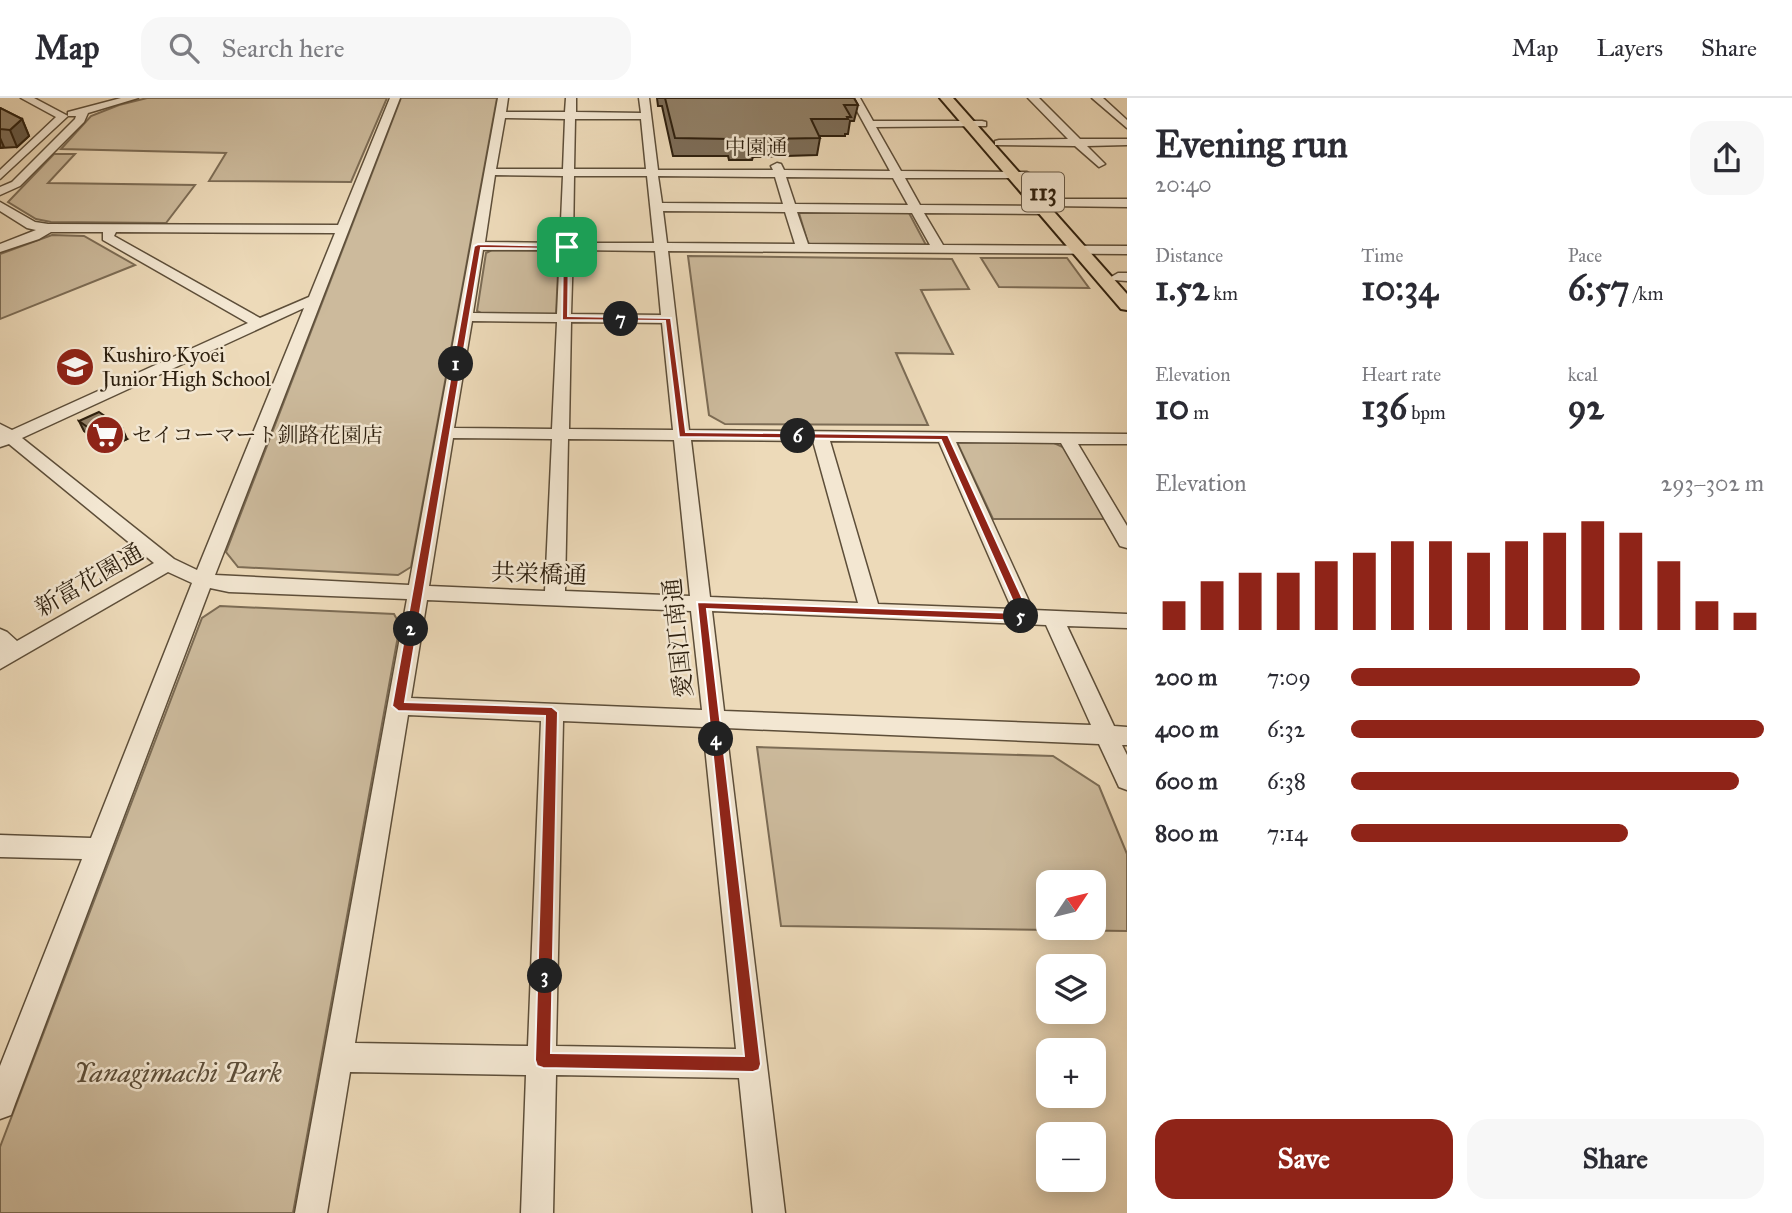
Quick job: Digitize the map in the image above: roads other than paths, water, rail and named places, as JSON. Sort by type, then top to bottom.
[{"type":"main road","name":"113","points":[[946,98],[999,143],[1017,171]]},
{"type":"main road","name":"113","points":[[959,98],[975,124],[1086,250],[1127,305]]},
{"type":"main road","name":"113","points":[[1086,250],[1124,280]]},
{"type":"street","points":[[26,98],[63,116]]},
{"type":"street","points":[[0,176],[63,116],[133,98]]},
{"type":"street","points":[[0,1104],[203,580],[395,98]]},
{"type":"street","points":[[555,599],[571,98]]},
{"type":"street","points":[[855,98],[939,250]]},
{"type":"street","points":[[1033,98],[1099,163]]},
{"type":"street","points":[[1101,101],[1127,105]]},
{"type":"street","points":[[1101,101],[1127,125]]},
{"type":"street","points":[[67,104],[83,112]]},
{"type":"street","points":[[311,1213],[340,1057],[415,594],[501,107],[570,116],[645,107]]},
{"type":"street","name":"愛国江南通","points":[[645,107],[769,1213]]},
{"type":"street","points":[[0,191],[16,184],[80,120],[83,112]]},
{"type":"street","points":[[869,124],[975,124]]},
{"type":"street","points":[[999,143],[1127,142]]},
{"type":"street","name":"中園通","points":[[490,168],[1017,171]]},
{"type":"street","points":[[778,170],[803,249]]},
{"type":"street","points":[[656,207],[917,209],[1127,203]]},
{"type":"street","points":[[0,206],[31,225],[48,228],[343,229]]},
{"type":"street","points":[[0,248],[35,236],[48,228]]},
{"type":"street","points":[[111,228],[107,237],[260,323]]},
{"type":"street","points":[[478,246],[1127,250]]},
{"type":"street","points":[[3,436],[314,300]]},
{"type":"street","points":[[465,317],[669,319]]},
{"type":"street","points":[[444,433],[1127,439]]},
{"type":"street","name":"共栄橋通","points":[[3,436],[167,564],[203,580],[229,585],[1127,621]]},
{"type":"street","points":[[820,436],[870,611]]},
{"type":"street","points":[[945,437],[1026,617]]},
{"type":"street","points":[[1067,439],[1127,542]]},
{"type":"street","name":"新富花園通","points":[[8,657],[167,564]]},
{"type":"street","points":[[1054,618],[1117,736],[1127,780]]},
{"type":"street","points":[[0,637],[8,657]]},
{"type":"street","points":[[398,706],[1117,736]]},
{"type":"street","points":[[537,1213],[552,712]]},
{"type":"street","points":[[0,846],[100,849]]},
{"type":"street","points":[[340,1057],[753,1064]]},
{"type":"place","name":"Kushiro Kyoei Junior High School","points":[[75,367]]},
{"type":"place","name":"セイコーマート釧路花園店","points":[[105,435]]},
{"type":"park label","name":"Yanagimachi Park","points":[[178,1072]]}]
